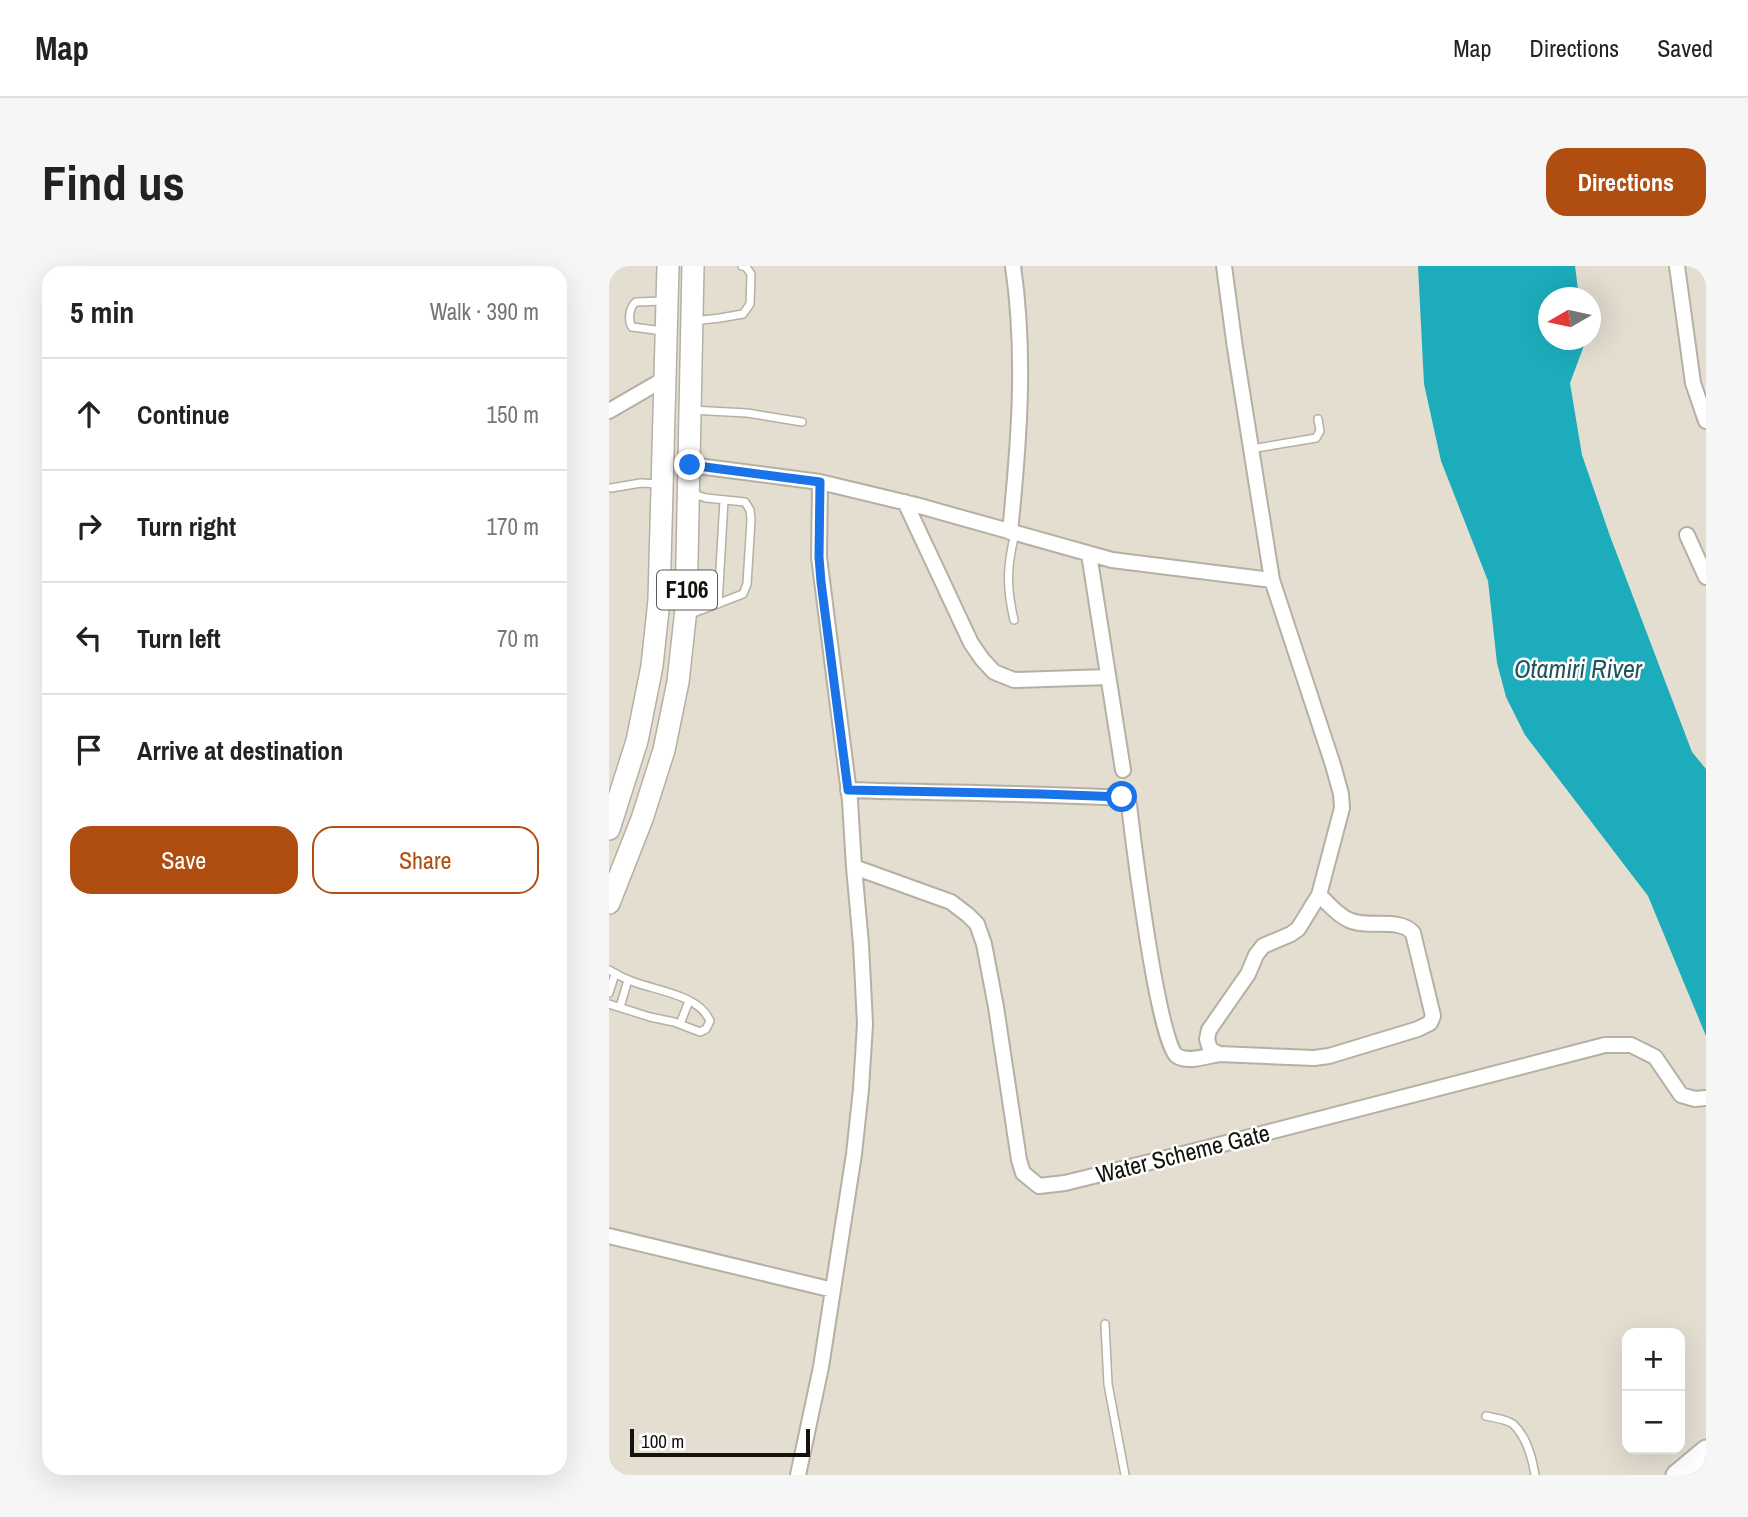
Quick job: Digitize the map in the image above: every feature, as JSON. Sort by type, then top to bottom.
[{"type":"main road","name":"F106","points":[[609,829],[637,741],[652,666],[659,600],[668,266]]},
{"type":"main road","name":"F106","points":[[609,903],[642,819],[664,750],[678,682],[685,616],[690,492],[693,266]]},
{"type":"main road","points":[[1676,1475],[1706,1450]]},
{"type":"main road","points":[[1702,1475],[1706,1472]]},
{"type":"street","points":[[1013,266],[1021,344],[1021,390],[1013,533]]},
{"type":"street","points":[[1219,1054],[1210,1049],[1207,1039],[1209,1030],[1248,974],[1256,954],[1263,946],[1299,929],[1319,895],[1342,808],[1333,765],[1272,580],[1224,266]]},
{"type":"street","points":[[1677,266],[1706,421]]},
{"type":"street","points":[[609,411],[666,378]]},
{"type":"street","points":[[690,465],[820,482],[905,502],[1112,560],[1272,580]]},
{"type":"street","points":[[798,1475],[821,1367],[854,1154],[865,1024],[848,790],[821,582],[820,482]]},
{"type":"street","points":[[905,502],[971,643],[994,672],[1014,680],[1108,677]]},
{"type":"street","points":[[1687,535],[1706,577]]},
{"type":"street","points":[[1089,554],[1123,770]]},
{"type":"street","points":[[848,790],[1125,798],[1129,805],[1147,932],[1169,1042],[1178,1056],[1186,1059],[1219,1054],[1314,1058],[1329,1056],[1430,1023],[1433,1016],[1413,933],[1408,927],[1368,925],[1351,921],[1319,895]]},
{"type":"street","name":"Water Scheme Gate","points":[[854,867],[951,902],[977,924],[996,1007],[1019,1160],[1023,1173],[1039,1186],[1065,1183],[1207,1149],[1605,1045],[1632,1045],[1654,1057],[1681,1095],[1695,1099],[1706,1098]]},
{"type":"street","points":[[609,1236],[833,1290]]},
{"type":"lane","points":[[692,321],[743,314],[750,304],[751,274],[742,266]]},
{"type":"lane","points":[[667,301],[636,302],[631,307],[630,324],[632,327],[667,332]]},
{"type":"lane","points":[[691,410],[747,413],[802,422]]},
{"type":"lane","points":[[1251,449],[1316,438],[1320,431],[1318,419]]},
{"type":"lane","points":[[611,488],[641,483],[663,484]]},
{"type":"lane","points":[[685,616],[743,594],[747,584],[751,520],[751,510],[745,502],[706,498],[690,492]]},
{"type":"lane","points":[[718,604],[724,500]]},
{"type":"lane","points":[[1013,533],[1008,579],[1014,620]]},
{"type":"lane","points":[[609,993],[612,972],[698,1005],[711,1021],[709,1027],[700,1032],[609,1004]]},
{"type":"lane","points":[[620,1007],[628,980]]},
{"type":"lane","points":[[680,1024],[689,1001]]},
{"type":"lane","points":[[1105,1324],[1108,1384],[1125,1475]]},
{"type":"lane","points":[[1486,1416],[1511,1423],[1524,1440],[1532,1457],[1535,1475]]},
{"type":"water","name":"Otamiri River","points":[[1418,266],[1575,266],[1578,287],[1538,287],[1538,350],[1582,350],[1570,383],[1582,455],[1692,752],[1706,769],[1706,1036],[1648,896],[1525,735],[1506,697],[1497,663],[1488,581],[1441,461],[1424,384]]},
{"type":"route","points":[[690,465],[820,482],[821,582],[848,790],[1122,797]]}]
